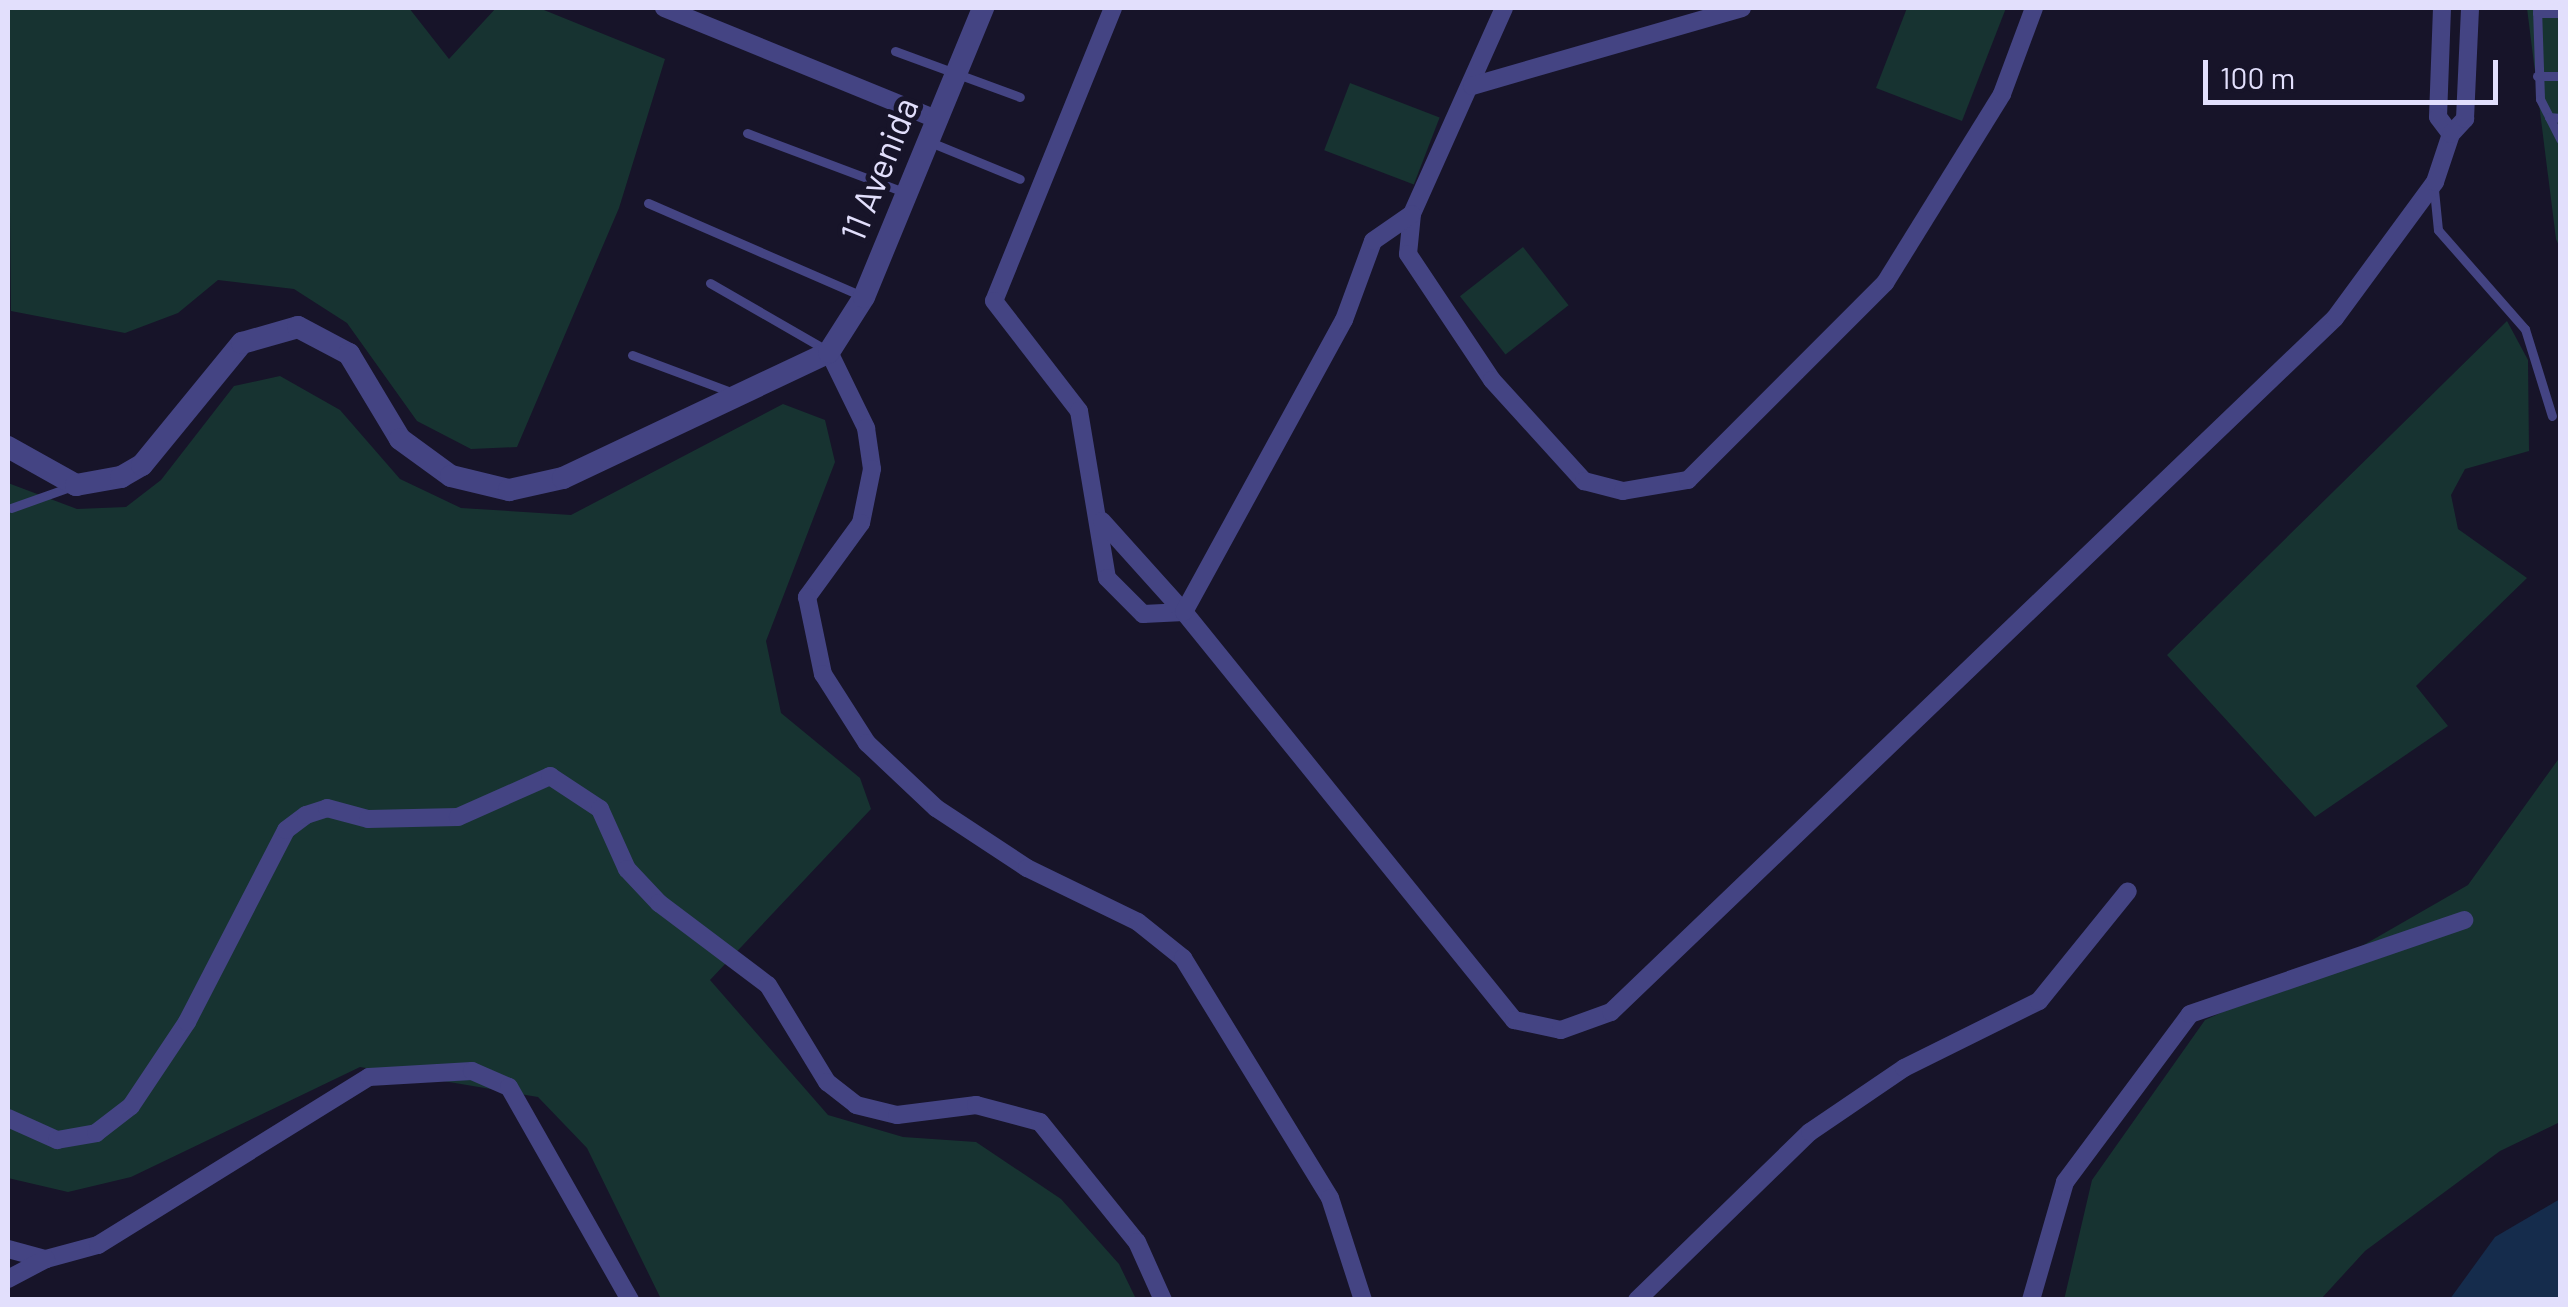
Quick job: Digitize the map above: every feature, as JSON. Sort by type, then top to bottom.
[{"type":"street","points":[[664,8],[936,118]]},
{"type":"street","name":"11 Avenida","points":[[830,352],[864,297],[983,8]]},
{"type":"street","points":[[1113,8],[994,301],[1079,411],[1102,520],[1103,560],[1117,592],[1143,614],[1184,612]]},
{"type":"street","points":[[1504,8],[1412,214],[1416,279],[1584,482],[1623,491],[1688,480],[1886,283],[2002,94],[2034,8]]},
{"type":"street","points":[[1472,86],[1742,8]]},
{"type":"street","points":[[2442,8],[2438,117],[2451,134]]},
{"type":"street","points":[[1102,520],[1184,612],[1514,1020],[1561,1030],[1611,1012],[2336,318],[2435,182],[2451,134],[2465,119],[2470,8]]},
{"type":"street","points":[[1184,612],[1344,320],[1373,242],[1412,214]]},
{"type":"street","points":[[8,447],[76,484],[142,465],[218,366],[275,328],[333,342],[414,451],[490,488],[562,478],[734,393],[830,352],[866,428],[872,469],[860,523],[806,597],[823,674],[866,743],[936,808],[1027,868],[1138,922],[1183,958],[1330,1198],[1364,1300]]},
{"type":"street","points":[[8,1118],[58,1140],[96,1133],[131,1106],[188,1022],[286,830],[306,815],[327,808],[368,819],[458,817],[550,776],[600,809],[628,868],[659,903],[768,985],[826,1082],[856,1105],[897,1114],[976,1104],[1040,1122],[1138,1242],[1164,1300]]},
{"type":"street","points":[[1637,1300],[1810,1132],[1904,1068],[2040,1001],[2128,891]]},
{"type":"street","points":[[2032,1300],[2065,1182],[2190,1014],[2464,920]]},
{"type":"street","points":[[8,1279],[46,1259],[98,1245],[369,1078],[472,1072],[509,1087],[630,1300]]},
{"type":"street","points":[[8,1249],[46,1259]]},
{"type":"lane","points":[[2560,14],[2537,10],[2537,76],[2548,117],[2560,139]]},
{"type":"lane","points":[[895,51],[1020,97]]},
{"type":"lane","points":[[2537,76],[2560,76]]},
{"type":"lane","points":[[2548,117],[2560,118]]},
{"type":"lane","points":[[747,132],[906,194]]},
{"type":"lane","points":[[927,141],[1020,179]]},
{"type":"lane","points":[[2435,182],[2438,230],[2525,329],[2552,416]]},
{"type":"lane","points":[[648,203],[864,297]]},
{"type":"lane","points":[[710,283],[830,352]]},
{"type":"lane","points":[[632,355],[734,393]]},
{"type":"lane","points":[[11,508],[76,484]]},
{"type":"green space","points":[[8,8],[409,8],[449,59],[496,8],[539,8],[665,59],[619,208],[517,447],[471,449],[417,421],[347,323],[294,289],[218,280],[178,313],[125,333],[11,311]]},
{"type":"green space","points":[[1907,8],[2006,8],[1962,121],[1876,88]]},
{"type":"green space","points":[[2527,8],[2560,8],[2560,248],[2556,239]]},
{"type":"green space","points":[[1350,83],[1440,117],[1414,185],[1324,150]]},
{"type":"green space","points":[[1523,247],[1569,305],[1506,355],[1460,296]]},
{"type":"green space","points":[[2507,321],[2528,360],[2529,451],[2465,469],[2451,495],[2458,529],[2527,578],[2416,686],[2448,726],[2315,817],[2167,655]]},
{"type":"green space","points":[[280,376],[340,410],[400,479],[461,508],[571,515],[783,404],[825,420],[835,462],[766,641],[781,713],[860,778],[871,809],[710,980],[828,1115],[903,1137],[976,1142],[1061,1199],[1119,1264],[1136,1299],[661,1299],[587,1148],[538,1097],[360,1067],[131,1177],[68,1192],[8,1178],[8,483],[77,509],[126,507],[161,480],[234,386]]},
{"type":"green space","points":[[2560,757],[2560,1122],[2500,1151],[2365,1251],[2321,1299],[2064,1300],[2092,1180],[2205,1020],[2341,958],[2468,885]]},
{"type":"water","points":[[2560,1199],[2560,1299],[2450,1299],[2495,1237]]}]
